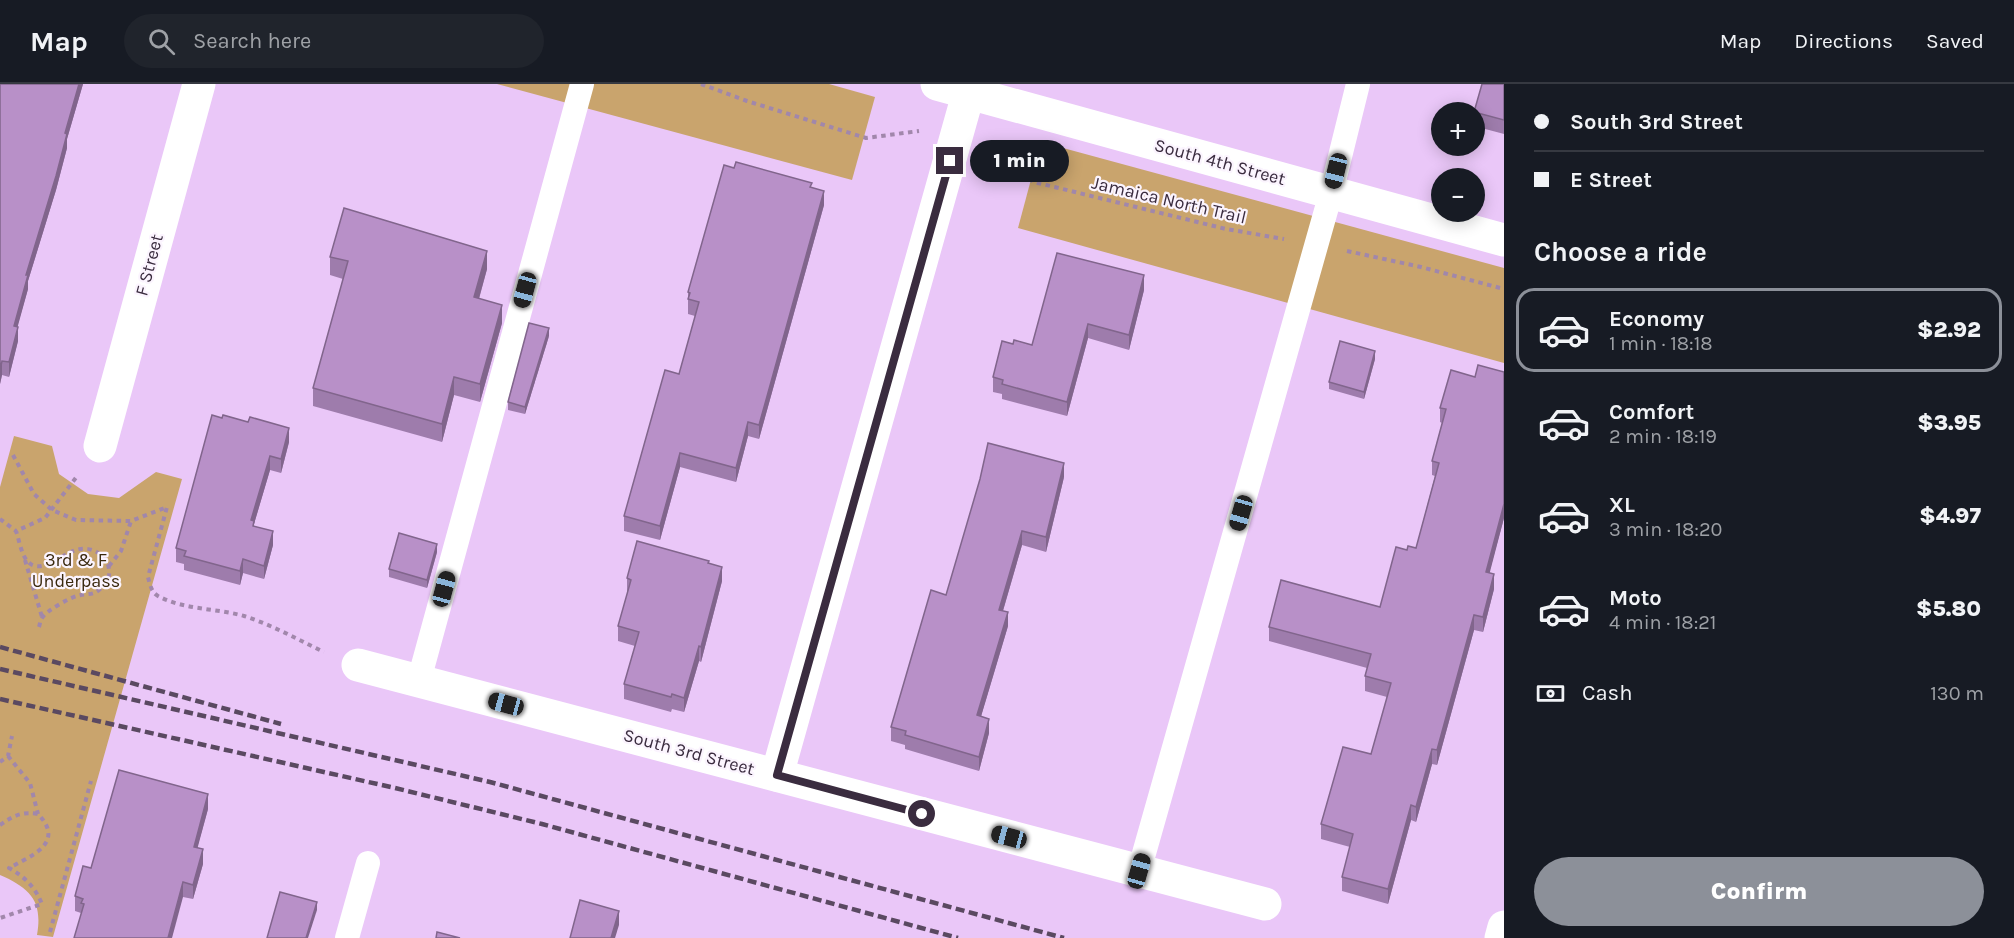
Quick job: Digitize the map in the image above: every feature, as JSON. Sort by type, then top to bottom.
[{"type":"street","name":"F Street","points":[[100,446],[199,84]]},
{"type":"street","name":"South 4th Street","points":[[937,84],[970,88],[1331,193],[1504,240]]},
{"type":"street","points":[[777,775],[970,88]]},
{"type":"street","name":"South 3rd Street","points":[[358,664],[1264,904]]},
{"type":"street","points":[[1501,938],[1504,927]]},
{"type":"lane","points":[[418,680],[582,84]]},
{"type":"lane","points":[[1139,871],[1331,193],[1358,84]]},
{"type":"lane","points":[[347,938],[368,863]]},
{"type":"path","name":"Jamaica North Trail","points":[[701,84],[747,101],[866,138],[927,130],[956,138],[1034,182],[1226,230],[1316,245],[1421,267],[1504,289]]},
{"type":"path","points":[[16,531],[45,518],[100,446]]},
{"type":"path","points":[[13,454],[34,494],[52,510],[76,520],[131,521],[166,507],[148,577],[155,595],[178,604],[245,616],[343,661],[358,664]]},
{"type":"path","points":[[0,519],[16,531],[42,617],[39,627]]},
{"type":"path","points":[[42,617],[78,595],[93,594],[101,588],[107,580],[109,567],[121,551],[131,521]]},
{"type":"path","points":[[25,559],[31,564],[43,566],[73,551],[90,549],[104,557],[109,567]]},
{"type":"path","points":[[0,762],[8,756],[12,736]]},
{"type":"path","points":[[0,918],[42,904],[31,884],[19,873],[9,868],[42,849],[46,843],[47,827],[38,814],[30,783],[8,756]]},
{"type":"path","points":[[50,932],[91,781]]},
{"type":"path","points":[[0,825],[26,812],[38,814]]},
{"type":"green space","points":[[497,84],[829,84],[875,97],[852,180]]},
{"type":"green space","points":[[1041,142],[1504,268],[1504,363],[1018,228]]},
{"type":"green space","name":"3rd & F Underpass","points":[[14,436],[52,446],[59,474],[88,494],[119,498],[156,472],[182,479],[53,937],[37,935],[38,913],[32,897],[19,885],[0,875],[0,487]]},
{"type":"building","points":[[0,84],[79,84],[56,176],[26,275],[28,275],[14,326],[18,327],[9,362],[2,361],[0,370]]},
{"type":"building","points":[[1482,84],[1504,84],[1504,120],[1485,115],[1485,102],[1477,102]]},
{"type":"building","points":[[736,162],[812,183],[810,187],[824,191],[759,425],[748,422],[736,468],[680,453],[660,526],[624,516],[665,370],[679,374],[699,302],[688,299],[690,293],[688,292],[724,165],[734,168]]},
{"type":"building","points":[[344,208],[487,251],[474,297],[502,305],[480,384],[454,377],[442,424],[313,388],[348,261],[330,257]]},
{"type":"building","points":[[1057,253],[1144,275],[1129,335],[1088,324],[1067,402],[1002,384],[1003,380],[993,377],[1002,341],[1013,344],[1014,340],[1032,345]]},
{"type":"building","points":[[529,323],[549,328],[525,407],[508,402]]},
{"type":"building","points":[[1340,341],[1375,351],[1364,392],[1329,382]]},
{"type":"building","points":[[1478,365],[1504,372],[1504,504],[1486,572],[1494,574],[1483,617],[1474,615],[1437,750],[1432,749],[1416,807],[1411,805],[1388,889],[1342,877],[1353,834],[1321,824],[1343,747],[1371,754],[1391,683],[1365,676],[1371,654],[1269,627],[1281,580],[1380,607],[1396,547],[1407,550],[1408,546],[1416,548],[1439,463],[1432,461],[1446,409],[1440,408],[1451,370],[1475,377]]},
{"type":"building","points":[[212,415],[222,418],[223,415],[248,422],[250,417],[289,428],[281,459],[270,456],[251,520],[254,521],[253,526],[273,531],[264,566],[243,559],[240,571],[184,556],[186,551],[176,548]]},
{"type":"building","points":[[988,443],[1064,463],[1046,537],[1022,531],[999,610],[1008,612],[977,715],[989,719],[979,757],[905,735],[906,731],[891,727],[931,590],[946,595],[980,479]]},
{"type":"building","points":[[399,533],[437,544],[427,580],[389,569]]},
{"type":"building","points":[[637,541],[709,561],[708,563],[722,567],[701,647],[699,646],[684,698],[672,694],[671,697],[624,684],[639,632],[618,626],[631,580],[627,578]]},
{"type":"building","points":[[119,770],[208,794],[194,847],[203,849],[193,885],[183,882],[168,938],[74,938],[84,904],[81,903],[83,899],[75,896],[83,866],[91,868]]},
{"type":"building","points":[[280,892],[317,902],[306,938],[267,938]]},
{"type":"building","points":[[580,900],[619,911],[611,938],[570,938]]},
{"type":"building","points":[[437,932],[460,938],[436,938]]},
{"type":"railway","points":[[0,647],[281,724]]},
{"type":"railway","points":[[0,669],[490,782],[1064,938]]},
{"type":"railway","points":[[0,699],[395,788],[542,824],[958,938]]},
{"type":"route","points":[[922,814],[777,775],[950,161]]}]
